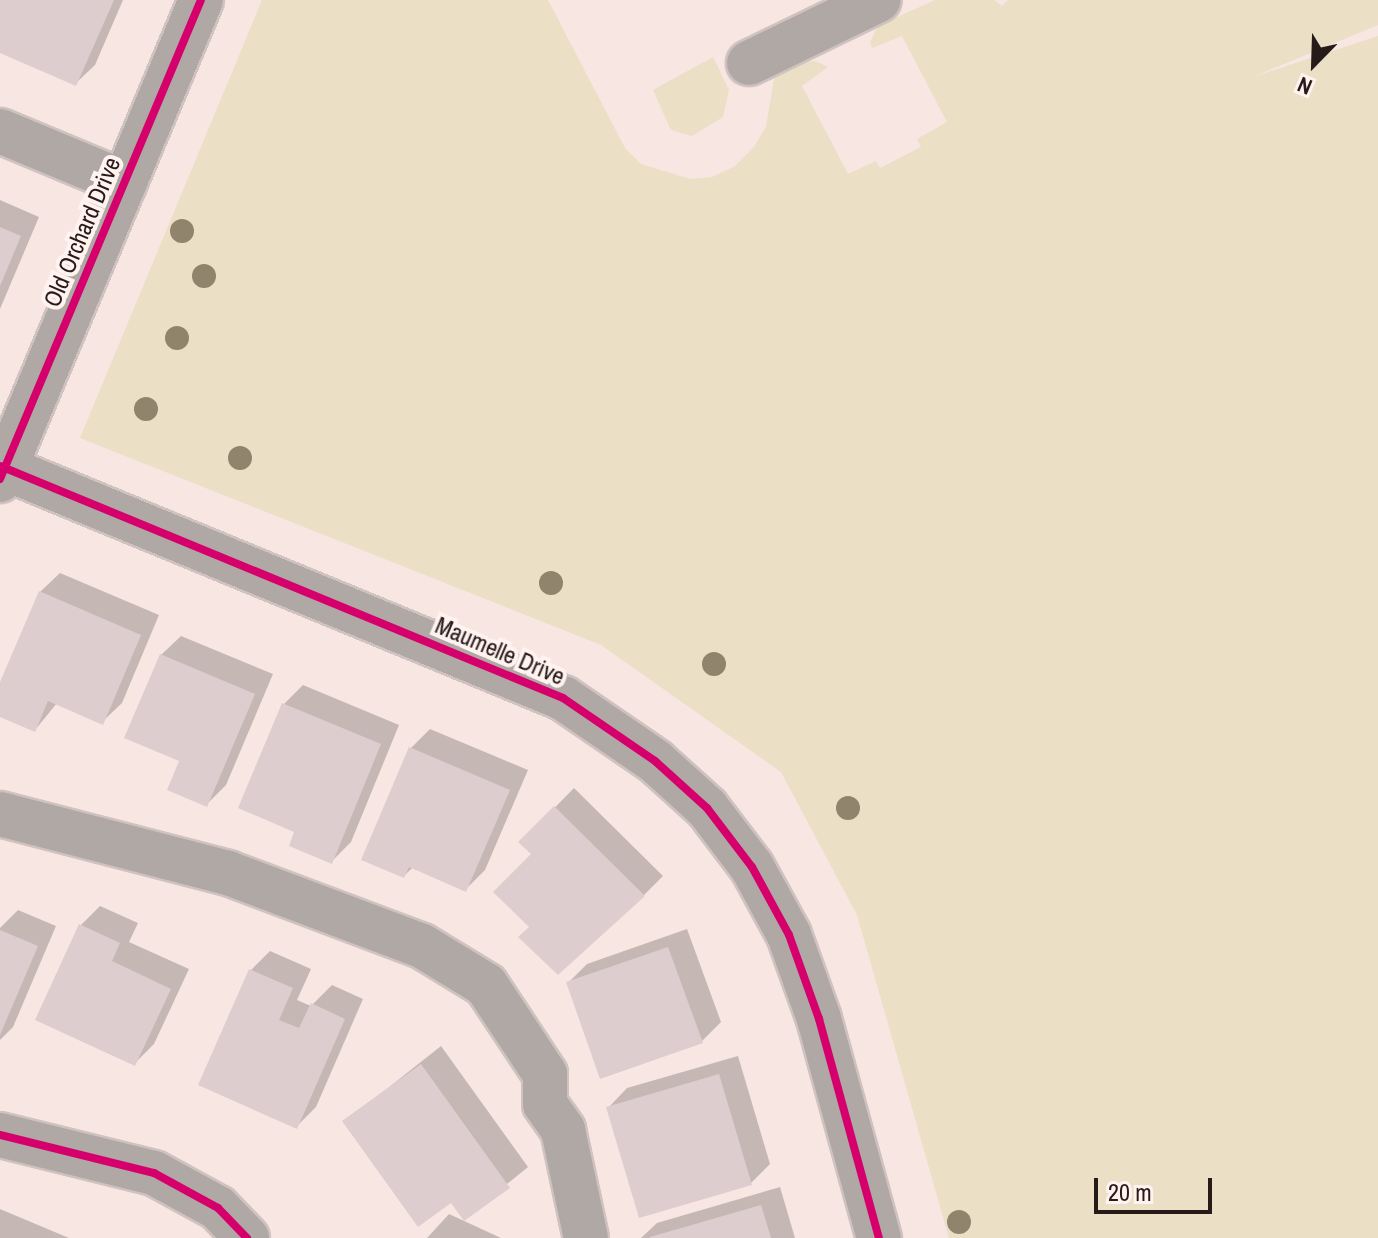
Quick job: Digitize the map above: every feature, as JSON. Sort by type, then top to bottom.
[{"type":"street","name":"Old Orchard Drive","points":[[2,471],[201,0]]},
{"type":"street","points":[[749,63],[879,0]]},
{"type":"street","points":[[0,131],[125,183]]},
{"type":"street","name":"Maumelle Drive","points":[[2,471],[563,698],[655,761],[707,808],[734,843],[789,935],[819,1019],[879,1238]]},
{"type":"street","points":[[0,814],[228,873],[422,946],[486,985],[545,1074],[545,1104],[563,1130],[586,1238]]},
{"type":"street","points":[[0,1135],[154,1173],[218,1208],[247,1238]]},
{"type":"shaded area","points":[[262,0],[548,0],[625,148],[641,164],[690,179],[712,177],[735,166],[754,147],[766,127],[774,79],[798,62],[815,61],[828,67],[802,86],[848,174],[876,161],[880,168],[921,147],[917,139],[947,122],[902,36],[872,48],[870,42],[878,26],[935,0],[994,0],[1002,6],[1008,0],[1378,0],[1378,25],[1250,78],[1378,36],[1378,1238],[949,1238],[857,915],[781,772],[601,645],[80,438]]},
{"type":"shaded area","points":[[713,57],[729,90],[723,117],[692,136],[671,130],[653,90]]},
{"type":"building","points":[[0,0],[114,0],[76,86],[0,53]]},
{"type":"building","points":[[0,227],[21,236],[0,286]]},
{"type":"building","points":[[39,591],[141,635],[103,725],[48,701],[35,732],[0,717],[0,682]]},
{"type":"building","points":[[160,654],[255,694],[207,807],[167,790],[179,761],[124,738]]},
{"type":"building","points":[[282,703],[381,744],[332,864],[289,846],[294,832],[238,808]]},
{"type":"building","points":[[409,747],[510,790],[466,892],[409,867],[404,878],[361,860]]},
{"type":"building","points":[[554,806],[645,896],[558,975],[518,937],[529,927],[493,892],[531,854],[518,842]]},
{"type":"building","points":[[79,924],[120,943],[112,961],[171,989],[135,1066],[35,1020]]},
{"type":"building","points":[[0,930],[38,946],[0,1035]]},
{"type":"building","points":[[668,947],[703,1043],[600,1079],[566,982]]},
{"type":"building","points":[[249,969],[293,988],[279,1020],[299,1028],[311,1003],[345,1019],[297,1129],[198,1085]]},
{"type":"building","points":[[421,1064],[510,1188],[464,1221],[451,1203],[418,1227],[342,1121]]},
{"type":"building","points":[[719,1074],[752,1185],[639,1218],[606,1107]]},
{"type":"building","points":[[761,1205],[771,1238],[650,1238],[650,1237]]},
{"type":"cycle path","points":[[0,479],[201,0]]},
{"type":"cycle path","points":[[0,466],[563,698],[655,761],[707,808],[752,867],[789,935],[819,1019],[879,1238]]},
{"type":"cycle path","points":[[0,1135],[154,1173],[218,1208],[247,1238]]}]
